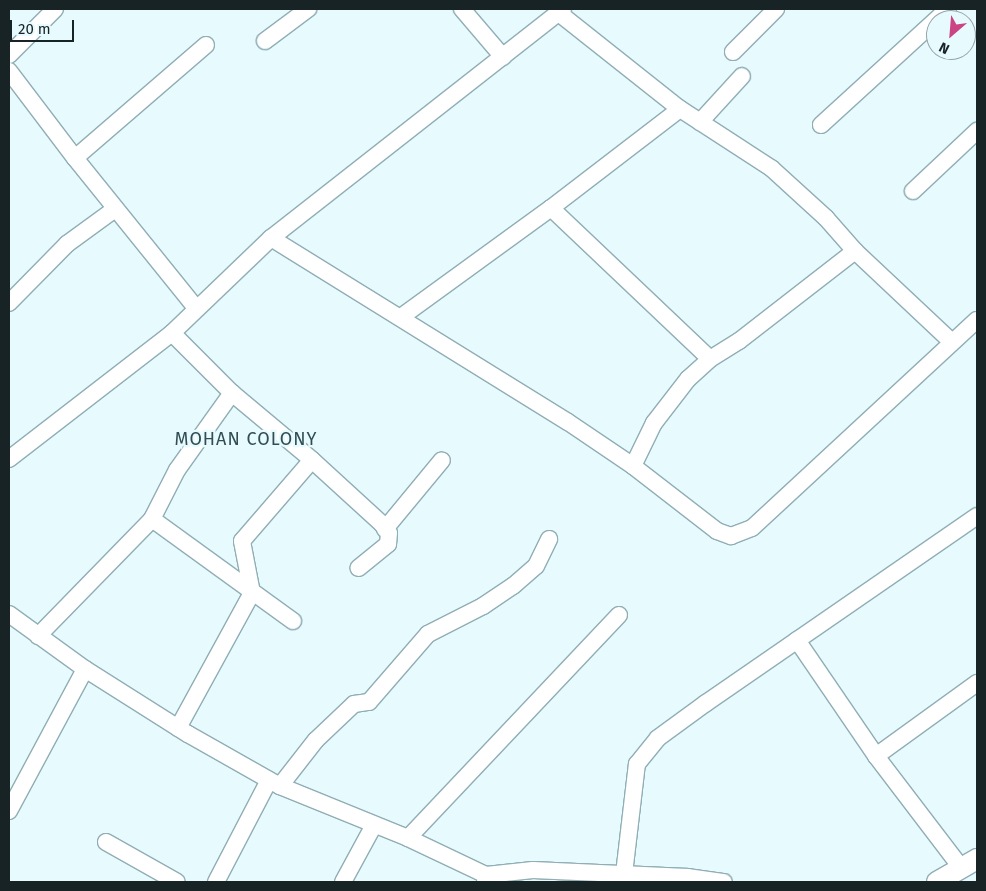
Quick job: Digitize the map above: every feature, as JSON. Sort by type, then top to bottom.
[{"type":"street","points":[[9,56],[55,9]]},
{"type":"street","points":[[266,41],[308,9]]},
{"type":"street","points":[[462,9],[503,57]]},
{"type":"street","points":[[733,52],[776,9]]},
{"type":"street","points":[[821,126],[948,9]]},
{"type":"street","points":[[9,460],[172,333],[271,238],[561,11],[680,109],[770,168],[826,218],[855,251],[952,342]]},
{"type":"street","points":[[75,158],[206,45]]},
{"type":"street","points":[[9,71],[115,209],[196,308]]},
{"type":"street","points":[[700,122],[742,76]]},
{"type":"street","points":[[401,317],[551,208],[680,109]]},
{"type":"street","points":[[913,191],[977,132]]},
{"type":"street","points":[[551,208],[710,359]]},
{"type":"street","points":[[9,303],[67,244],[115,209]]},
{"type":"street","points":[[271,238],[568,422],[633,466],[717,531],[731,536],[752,528],[977,320]]},
{"type":"street","points":[[633,466],[654,423],[688,379],[710,359],[855,251]]},
{"type":"street","points":[[172,333],[232,394],[312,460],[385,529],[388,533],[388,544],[358,568]]},
{"type":"street","points":[[38,636],[152,519],[177,470],[232,394]]},
{"type":"street","points":[[178,728],[252,593],[242,541],[312,460]]},
{"type":"street","points":[[385,529],[442,460]]},
{"type":"street","points":[[624,874],[637,764],[658,738],[977,516]]},
{"type":"street","points":[[152,519],[292,621]]},
{"type":"street","points":[[216,882],[274,783],[354,704],[369,702],[428,634],[483,606],[513,586],[536,566],[549,539]]},
{"type":"street","points":[[9,614],[85,669],[178,728],[274,783],[408,838],[486,879],[533,870],[688,877],[724,882]]},
{"type":"street","points":[[408,838],[620,615]]},
{"type":"street","points":[[797,640],[876,756],[970,864],[937,882]]},
{"type":"street","points":[[9,811],[85,669]]},
{"type":"street","points":[[876,756],[977,683]]},
{"type":"street","points":[[342,882],[374,825]]},
{"type":"street","points":[[106,842],[177,882]]},
{"type":"district","name":"MOHAN COLONY","points":[[246,439]]}]
